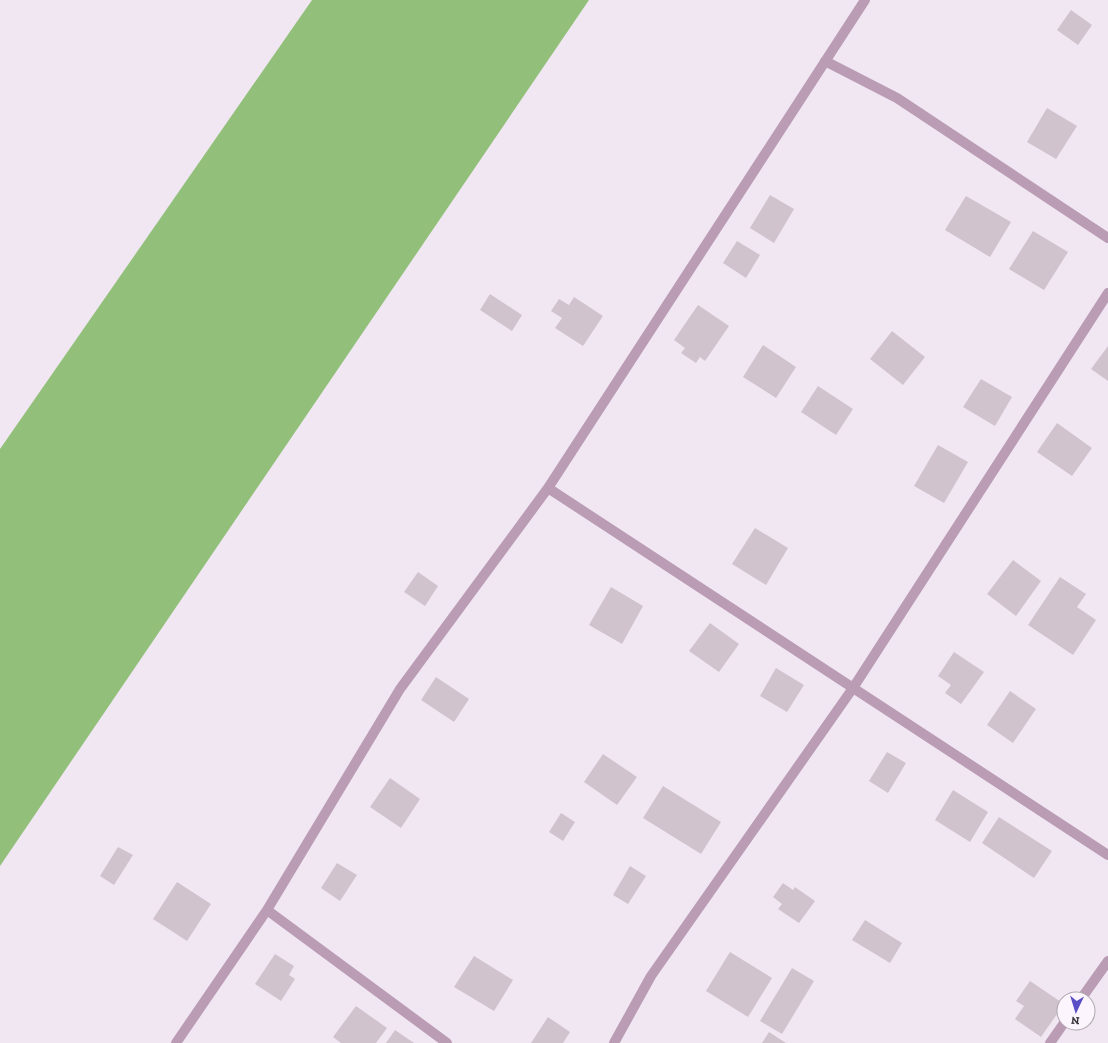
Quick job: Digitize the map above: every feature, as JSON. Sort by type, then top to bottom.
[{"type":"street","points":[[176,1043],[267,910],[400,689],[548,488],[865,0]]},
{"type":"street","points":[[825,61],[897,98],[1108,238]]},
{"type":"street","points":[[614,1043],[651,976],[853,688],[1108,293]]},
{"type":"street","points":[[548,488],[1108,855]]},
{"type":"street","points":[[267,910],[446,1043]]},
{"type":"street","points":[[1087,991],[1108,961]]},
{"type":"street","points":[[1050,1043],[1058,1031]]},
{"type":"green space","points":[[312,0],[589,0],[0,866],[0,449]]},
{"type":"building","points":[[1071,10],[1092,25],[1078,45],[1057,30]]},
{"type":"building","points":[[1047,108],[1077,126],[1056,159],[1027,142]]},
{"type":"building","points":[[770,195],[794,209],[774,243],[750,228]]},
{"type":"building","points":[[966,196],[1011,222],[990,257],[945,230]]},
{"type":"building","points":[[1033,231],[1068,252],[1044,290],[1009,269]]},
{"type":"building","points":[[737,241],[760,255],[746,278],[723,263]]},
{"type":"building","points":[[490,294],[522,315],[512,331],[480,310]]},
{"type":"building","points":[[574,297],[603,316],[583,346],[555,328],[562,318],[551,311],[559,299],[569,305]]},
{"type":"building","points":[[698,305],[729,326],[705,361],[700,357],[696,363],[681,353],[685,348],[674,340]]},
{"type":"building","points":[[892,331],[925,357],[903,385],[870,359]]},
{"type":"building","points":[[763,345],[796,367],[776,398],[743,377]]},
{"type":"building","points":[[1108,346],[1108,381],[1091,369]]},
{"type":"building","points":[[981,379],[1012,397],[995,426],[963,407]]},
{"type":"building","points":[[818,386],[853,409],[836,435],[801,412]]},
{"type":"building","points":[[1057,423],[1092,448],[1072,476],[1037,452]]},
{"type":"building","points":[[938,445],[968,462],[944,503],[914,486]]},
{"type":"building","points":[[755,528],[788,548],[766,585],[732,564]]},
{"type":"building","points":[[1013,560],[1041,581],[1016,616],[987,594]]},
{"type":"building","points":[[418,572],[438,586],[425,606],[404,592]]},
{"type":"building","points":[[1060,577],[1086,594],[1077,607],[1096,620],[1073,655],[1028,625]]},
{"type":"building","points":[[611,587],[643,606],[622,644],[589,625]]},
{"type":"building","points":[[710,623],[739,644],[719,672],[689,651]]},
{"type":"building","points":[[954,652],[984,672],[961,704],[945,693],[951,685],[938,676]]},
{"type":"building","points":[[776,668],[804,685],[787,712],[760,696]]},
{"type":"building","points":[[436,677],[469,699],[454,722],[421,700]]},
{"type":"building","points":[[1010,691],[1036,709],[1013,743],[987,725]]},
{"type":"building","points":[[887,752],[906,763],[888,793],[869,781]]},
{"type":"building","points":[[603,754],[637,777],[617,805],[584,782]]},
{"type":"building","points":[[390,778],[420,799],[401,828],[370,807]]},
{"type":"building","points":[[663,786],[721,822],[701,854],[643,818]]},
{"type":"building","points":[[953,790],[988,812],[970,842],[935,820]]},
{"type":"building","points":[[561,813],[575,822],[563,841],[549,832]]},
{"type":"building","points":[[999,817],[1052,851],[1034,878],[982,843]]},
{"type":"building","points":[[118,847],[133,855],[114,885],[100,876]]},
{"type":"building","points":[[337,863],[357,875],[340,901],[321,888]]},
{"type":"building","points":[[630,866],[646,876],[628,904],[613,895]]},
{"type":"building","points":[[177,882],[211,904],[187,941],[153,919]]},
{"type":"building","points":[[783,883],[793,890],[795,887],[815,901],[799,923],[778,909],[782,904],[773,897]]},
{"type":"building","points":[[865,920],[902,943],[890,963],[852,940]]},
{"type":"building","points":[[730,952],[772,978],[748,1017],[706,991]]},
{"type":"building","points":[[275,954],[294,966],[289,975],[295,979],[281,1001],[255,984]]},
{"type":"building","points":[[474,956],[513,980],[494,1011],[454,987]]},
{"type":"building","points":[[792,968],[814,981],[782,1034],[760,1021]]},
{"type":"building","points":[[1030,981],[1056,999],[1056,1015],[1041,1037],[1015,1019],[1024,1006],[1016,1001]]},
{"type":"building","points":[[356,1006],[387,1028],[376,1043],[341,1043],[333,1037]]},
{"type":"building","points":[[548,1017],[570,1032],[563,1043],[531,1043]]},
{"type":"building","points":[[395,1030],[414,1043],[386,1043]]},
{"type":"building","points":[[769,1032],[786,1043],[762,1043]]}]
